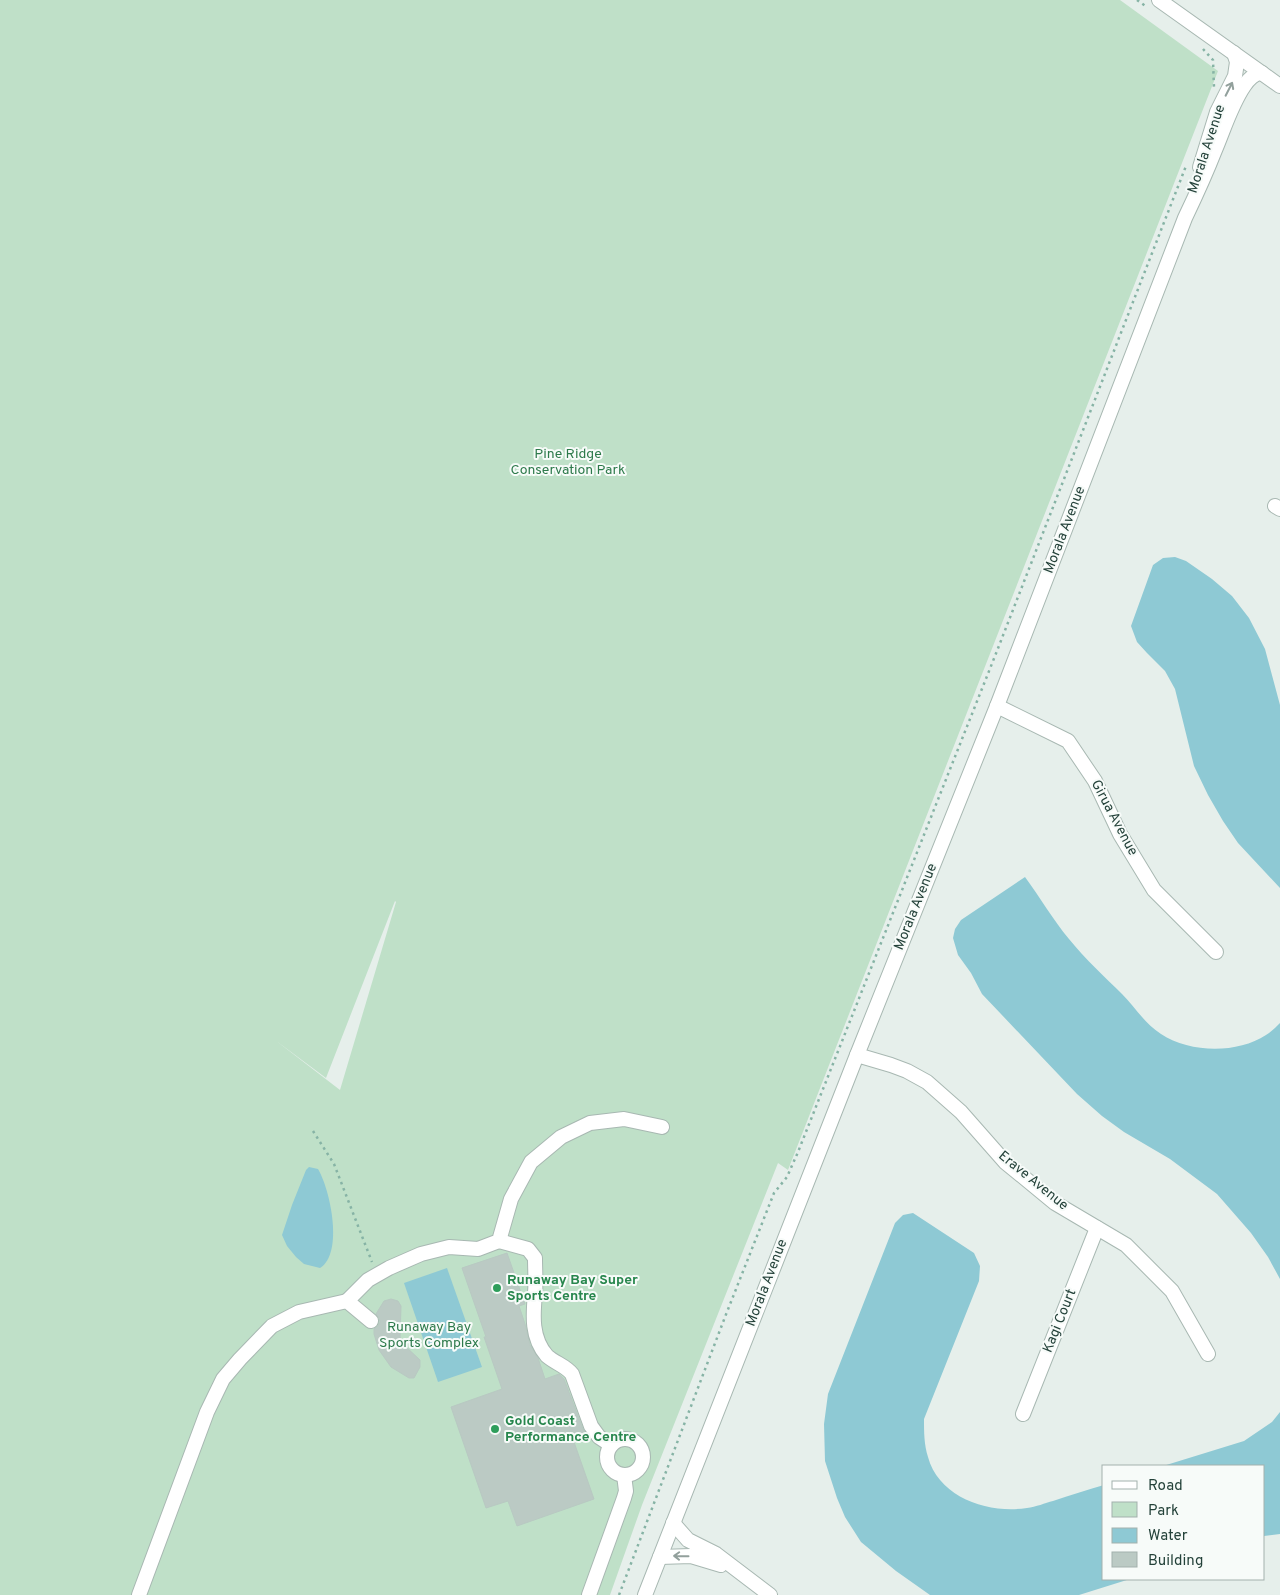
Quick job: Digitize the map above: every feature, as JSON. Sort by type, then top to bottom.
[{"type":"street","points":[[1156,6],[1234,53],[1280,86]]},
{"type":"street","name":"Morala Avenue","points":[[1185,218],[1217,112],[1236,76],[1238,62],[1234,53]]},
{"type":"street","name":"Morala Avenue","points":[[645,1595],[857,1055],[997,706],[1185,218],[1238,97],[1252,76],[1262,73]]},
{"type":"street","name":"Girua Avenue","points":[[997,706],[1068,741],[1095,781],[1120,834],[1154,890],[1216,952]]},
{"type":"street","name":"Erave Avenue","points":[[857,1055],[912,1073],[927,1082],[961,1112],[1005,1162],[1054,1203],[1126,1245],[1172,1291],[1208,1354]]},
{"type":"street","points":[[499,1240],[511,1199],[531,1162],[561,1136],[590,1123],[624,1119],[662,1127]]},
{"type":"street","name":"Kagi Court","points":[[1023,1414],[1097,1228]]},
{"type":"street","points":[[139,1595],[207,1412],[223,1379],[272,1326],[300,1312],[347,1302],[368,1280],[389,1268],[421,1254],[449,1247],[478,1249],[499,1240],[528,1249],[536,1258],[533,1314],[535,1332],[542,1349],[548,1356],[572,1374],[591,1426],[599,1437],[611,1445]]},
{"type":"street","points":[[347,1302],[371,1321]]},
{"type":"street","points":[[627,1439],[636,1443],[643,1454],[639,1468],[635,1472],[624,1475],[612,1470],[608,1465],[606,1455],[611,1445],[616,1441],[627,1439]]},
{"type":"street","points":[[589,1595],[624,1498],[626,1491],[624,1475]]},
{"type":"street","points":[[673,1524],[688,1540],[716,1554],[770,1595]]},
{"type":"street","points":[[660,1557],[691,1556],[736,1570]]},
{"type":"path","points":[[1137,0],[1156,6]]},
{"type":"path","points":[[1198,45],[1212,60],[1214,89]]},
{"type":"path","points":[[619,1595],[774,1193],[787,1177],[798,1152],[1187,162]]},
{"type":"path","points":[[313,1131],[334,1164],[377,1275]]},
{"type":"green space","name":"Pine Ridge Conservation Park","points":[[0,0],[1120,0],[1218,71],[788,1170],[778,1163],[642,1505],[610,1595],[0,1595]],"holes":[[[396,902],[340,1090],[275,1040],[326,1078]]]},
{"type":"water","points":[[1175,557],[1186,561],[1232,596],[1249,618],[1265,649],[1280,705],[1280,888],[1238,843],[1208,795],[1194,766],[1175,689],[1165,671],[1137,642],[1131,626],[1153,565],[1163,558]]},
{"type":"water","points":[[1025,877],[1057,924],[1075,946],[1145,1020],[1161,1034],[1186,1045],[1199,1048],[1228,1048],[1254,1041],[1268,1034],[1280,1023],[1280,1279],[1268,1257],[1251,1233],[1217,1194],[1170,1159],[1124,1132],[1102,1116],[1077,1094],[982,994],[971,973],[958,955],[953,938],[955,929],[961,920]]},
{"type":"water","points":[[309,1167],[318,1169],[323,1178],[332,1220],[332,1249],[327,1260],[320,1268],[304,1264],[287,1246],[282,1235],[292,1205],[306,1170]]},
{"type":"water","points":[[913,1213],[974,1253],[980,1266],[979,1281],[924,1419],[926,1447],[934,1471],[954,1493],[967,1500],[997,1508],[1034,1507],[1102,1486],[1102,1580],[1127,1580],[1079,1595],[930,1595],[896,1571],[861,1542],[845,1517],[825,1461],[824,1424],[828,1394],[895,1223],[903,1215]]},
{"type":"water","points":[[447,1268],[482,1367],[438,1382],[404,1283]]},
{"type":"water","points":[[1280,1412],[1280,1534],[1265,1536],[1265,1465],[1166,1465],[1244,1441],[1272,1422]]},
{"type":"building","points":[[507,1253],[525,1304],[519,1306],[530,1345],[538,1358],[545,1379],[559,1374],[564,1379],[583,1429],[588,1437],[574,1442],[594,1499],[517,1526],[508,1501],[486,1508],[451,1407],[502,1389],[462,1268]]},
{"type":"building","points":[[391,1299],[398,1301],[401,1306],[400,1337],[404,1345],[420,1360],[420,1367],[414,1378],[409,1378],[391,1367],[379,1350],[374,1334],[374,1329],[380,1322],[376,1314],[384,1301]]},
{"type":"place","name":"Runaway Bay Super Sports Centre","points":[[497,1288]]},
{"type":"place","name":"Gold Coast Performance Centre","points":[[495,1429]]},
{"type":"park label","name":"Runaway Bay Sports Complex","points":[[429,1335]]}]
